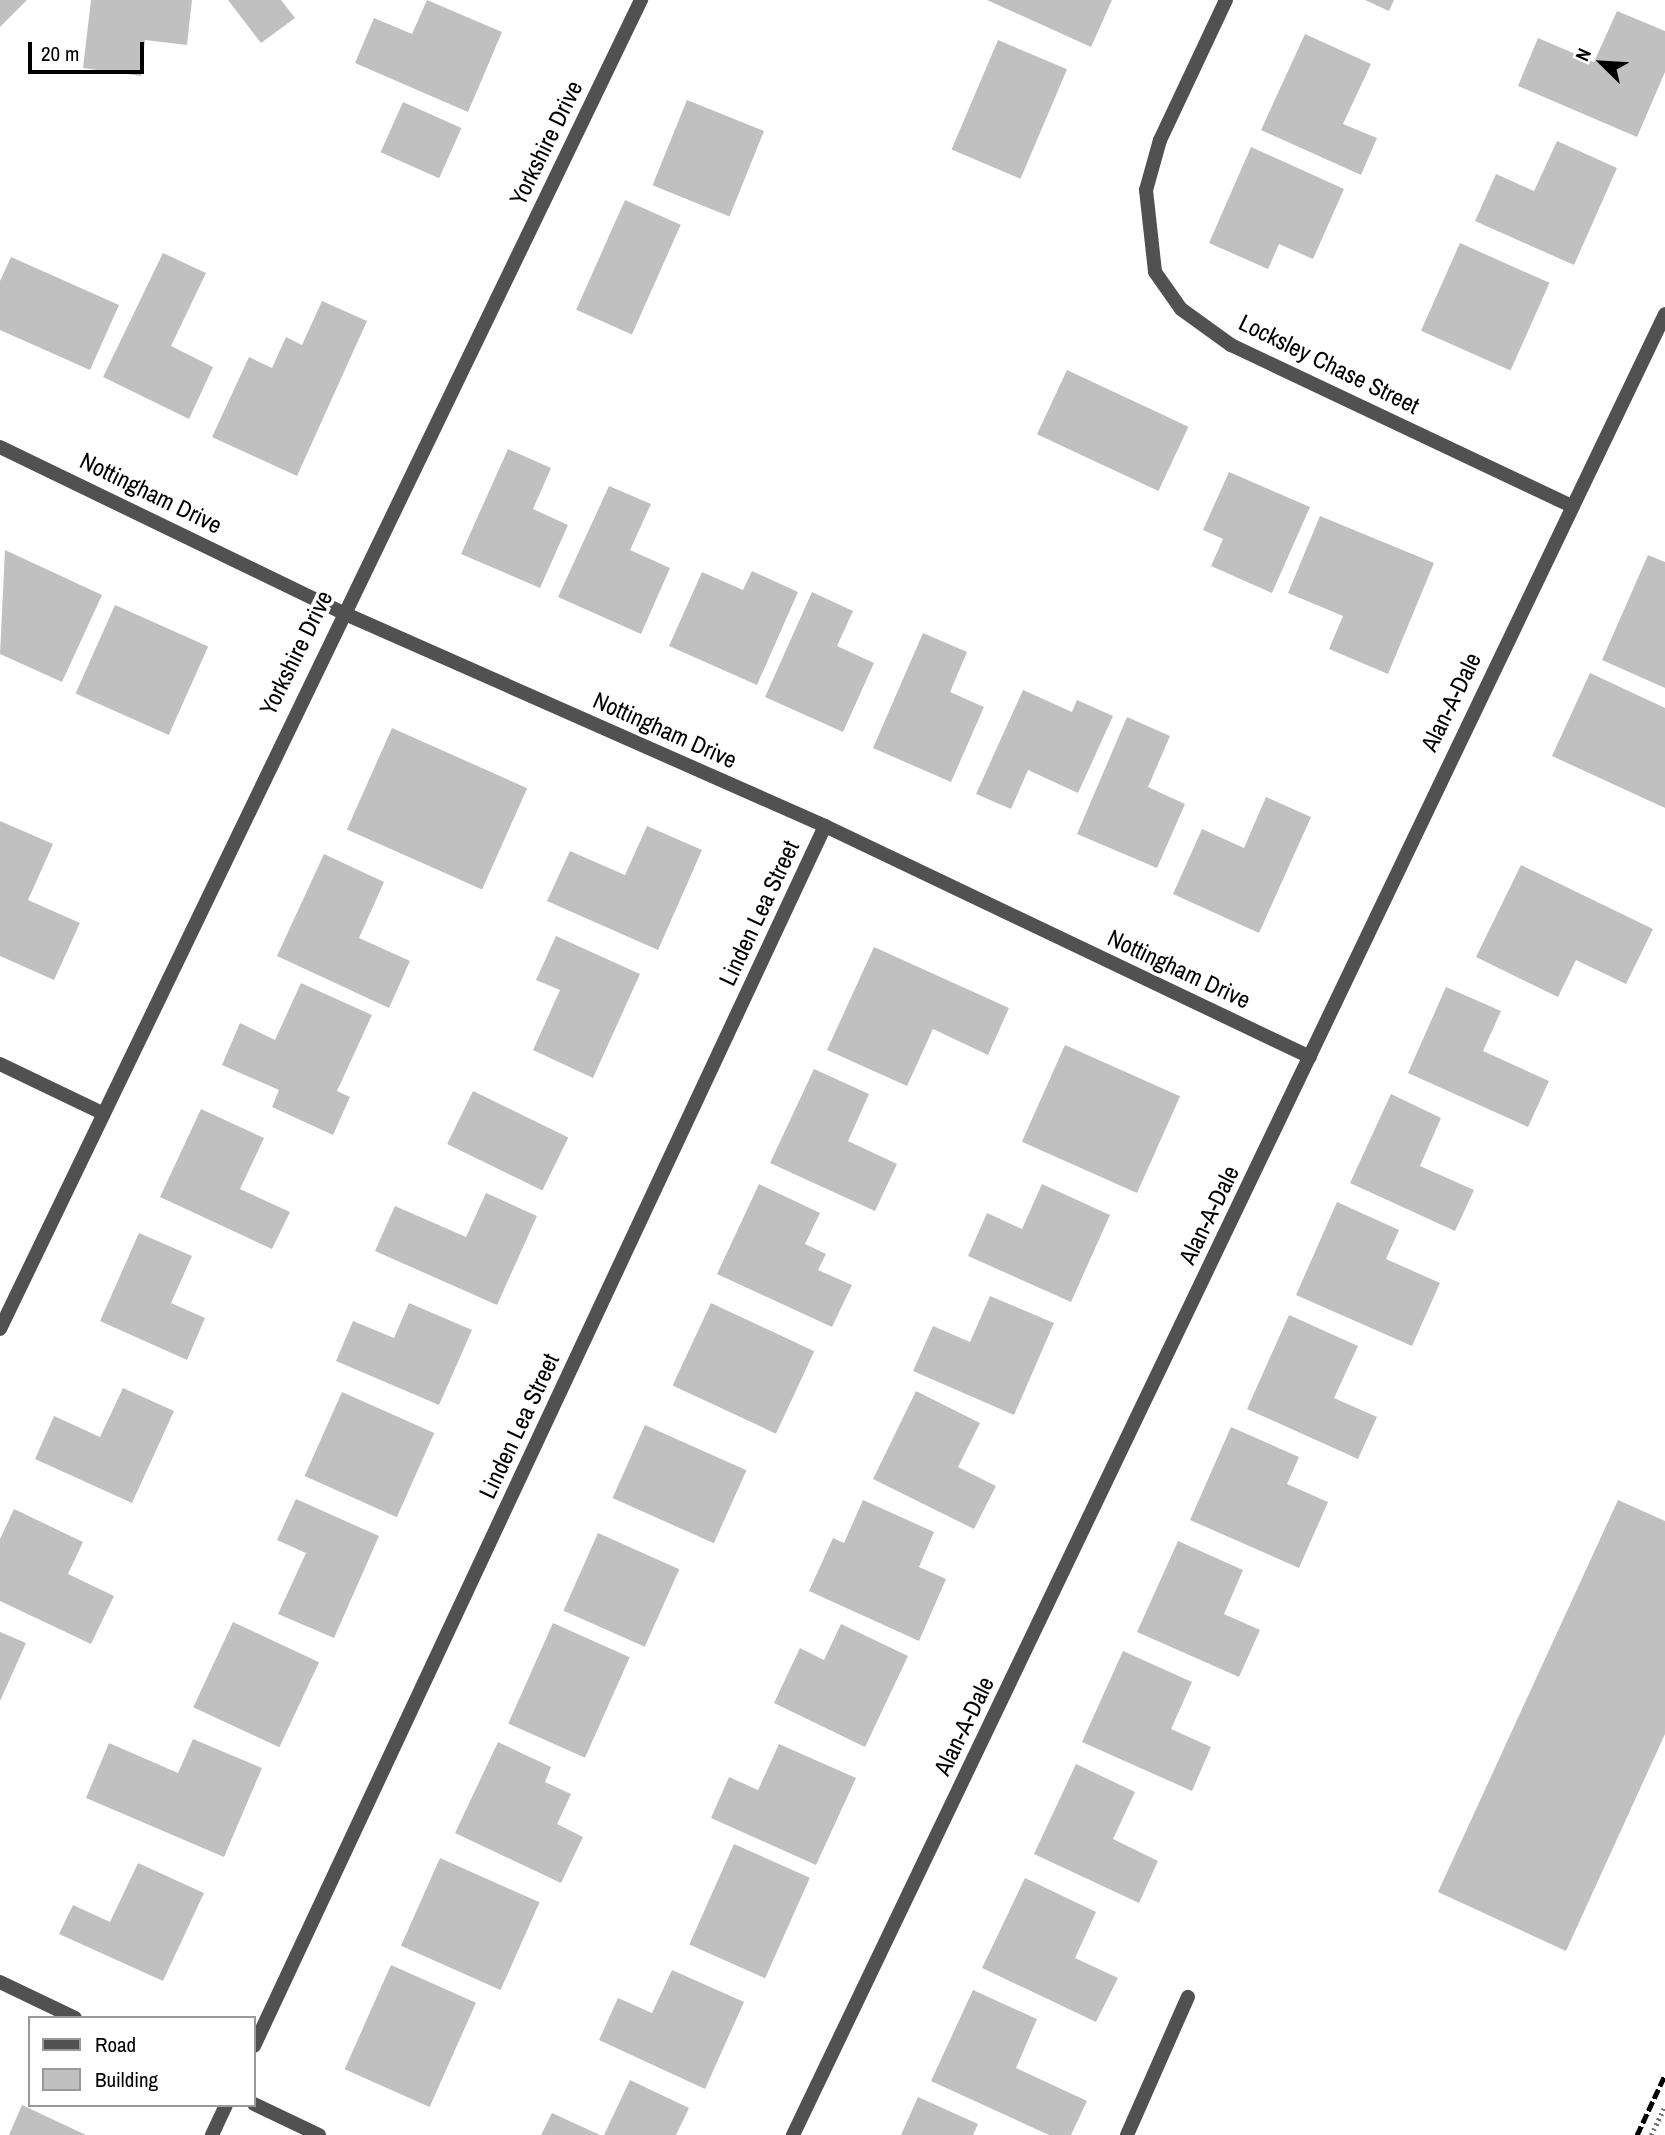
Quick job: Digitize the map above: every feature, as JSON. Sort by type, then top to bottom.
[{"type":"street","name":"Yorkshire Drive","points":[[0,1329],[100,1112],[341,612],[641,0]]},
{"type":"street","name":"Locksley Chase Street","points":[[1226,0],[1160,140],[1146,190],[1155,272],[1181,309],[1231,345],[1573,507]]},
{"type":"street","name":"Alan-A-Dale","points":[[793,2135],[1665,314]]},
{"type":"street","name":"Nottingham Drive","points":[[0,447],[341,612],[825,826],[1310,1057]]},
{"type":"street","name":"Linden Lea Street","points":[[256,2042],[825,826]]},
{"type":"street","points":[[0,1064],[100,1112]]},
{"type":"street","points":[[0,1982],[71,2016]]},
{"type":"street","points":[[1127,2135],[1188,1997]]},
{"type":"street","points":[[256,2105],[319,2135]]},
{"type":"street","points":[[212,2135],[225,2107]]},
{"type":"path","points":[[1651,2135],[1665,2106]]},
{"type":"building","points":[[0,0],[27,0],[0,27]]},
{"type":"building","points":[[91,0],[192,0],[187,45],[145,40],[141,76],[83,68]]},
{"type":"building","points":[[228,0],[281,0],[295,18],[261,43]]},
{"type":"building","points":[[427,0],[502,32],[468,112],[355,63],[374,18],[412,34]]},
{"type":"building","points":[[987,0],[1112,0],[1091,47]]},
{"type":"building","points":[[1365,0],[1394,0],[1389,11]]},
{"type":"building","points":[[1617,11],[1665,31],[1665,72],[1637,137],[1518,86],[1538,38],[1594,62]]},
{"type":"building","points":[[1305,34],[1371,64],[1343,124],[1377,138],[1361,175],[1261,130]]},
{"type":"building","points":[[998,40],[1067,69],[1021,179],[952,150]]},
{"type":"building","points":[[687,100],[764,131],[729,216],[653,185]]},
{"type":"building","points":[[403,102],[461,128],[439,178],[381,152]]},
{"type":"building","points":[[1557,141],[1617,168],[1574,265],[1475,221],[1496,174],[1534,191]]},
{"type":"building","points":[[1251,147],[1344,189],[1313,259],[1279,244],[1268,269],[1209,243]]},
{"type":"building","points":[[625,200],[681,225],[632,334],[576,310]]},
{"type":"building","points":[[1460,243],[1550,283],[1510,371],[1421,331]]},
{"type":"building","points":[[163,253],[206,273],[171,346],[213,367],[189,419],[103,377]]},
{"type":"building","points":[[11,257],[119,305],[90,370],[0,330],[0,281]]},
{"type":"building","points":[[322,301],[367,321],[297,476],[212,437],[249,357],[272,368],[286,337],[302,345]]},
{"type":"building","points":[[1067,370],[1188,427],[1158,491],[1037,434]]},
{"type":"building","points":[[508,449],[551,468],[533,509],[568,525],[540,588],[461,554]]},
{"type":"building","points":[[1229,472],[1310,507],[1272,593],[1211,566],[1223,539],[1203,530]]},
{"type":"building","points":[[609,486],[651,504],[630,550],[670,568],[641,634],[558,597]]},
{"type":"building","points":[[1320,516],[1434,563],[1388,674],[1329,649],[1343,616],[1288,593]]},
{"type":"building","points":[[5,550],[102,595],[62,682],[0,654]]},
{"type":"building","points":[[1648,555],[1665,562],[1665,688],[1602,660]]},
{"type":"building","points":[[752,571],[798,592],[757,685],[669,646],[702,572],[743,590]]},
{"type":"building","points":[[812,592],[853,611],[837,646],[874,663],[843,732],[765,697]]},
{"type":"building","points":[[115,605],[208,646],[169,735],[76,694]]},
{"type":"building","points":[[923,633],[967,652],[950,692],[984,707],[951,782],[873,748]]},
{"type":"building","points":[[1590,673],[1665,708],[1665,808],[1552,756]]},
{"type":"building","points":[[1023,690],[1072,712],[1077,700],[1113,716],[1078,793],[1028,770],[1011,809],[976,794]]},
{"type":"building","points":[[1127,717],[1170,736],[1148,787],[1185,804],[1157,868],[1077,834]]},
{"type":"building","points":[[392,728],[527,788],[482,890],[347,829]]},
{"type":"building","points":[[1266,797],[1311,817],[1259,933],[1173,894],[1202,829],[1244,848]]},
{"type":"building","points":[[0,821],[53,844],[28,900],[80,923],[54,980],[0,956]]},
{"type":"building","points":[[647,826],[702,850],[658,950],[547,901],[570,851],[625,875]]},
{"type":"building","points":[[324,854],[384,882],[359,938],[410,961],[389,1008],[277,956]]},
{"type":"building","points":[[1521,865],[1653,929],[1626,984],[1576,960],[1558,997],[1476,957]]},
{"type":"building","points":[[556,936],[640,974],[593,1078],[533,1050],[560,990],[536,980]]},
{"type":"building","points":[[874,947],[1009,1008],[988,1055],[933,1029],[907,1086],[827,1050]]},
{"type":"building","points":[[301,983],[372,1015],[337,1091],[350,1097],[333,1135],[272,1107],[279,1090],[222,1065],[240,1023],[275,1040]]},
{"type":"building","points":[[1446,987],[1501,1011],[1483,1051],[1549,1081],[1528,1127],[1408,1073]]},
{"type":"building","points":[[1065,1045],[1180,1096],[1137,1193],[1022,1142]]},
{"type":"building","points":[[814,1069],[869,1094],[848,1141],[897,1164],[875,1211],[770,1163]]},
{"type":"building","points":[[473,1091],[568,1137],[542,1190],[447,1144]]},
{"type":"building","points":[[1391,1094],[1441,1118],[1420,1166],[1474,1190],[1455,1231],[1350,1183]]},
{"type":"building","points":[[201,1109],[264,1138],[240,1189],[290,1212],[272,1249],[160,1197]]},
{"type":"building","points":[[759,1184],[820,1213],[805,1244],[826,1254],[818,1270],[852,1285],[832,1327],[717,1274]]},
{"type":"building","points":[[1042,1184],[1110,1215],[1071,1302],[968,1256],[987,1213],[1022,1229]]},
{"type":"building","points":[[486,1193],[537,1216],[497,1305],[375,1251],[395,1206],[466,1237]]},
{"type":"building","points":[[1337,1202],[1399,1230],[1386,1259],[1440,1283],[1412,1346],[1296,1295]]},
{"type":"building","points":[[139,1233],[192,1256],[171,1303],[205,1318],[187,1360],[100,1321]]},
{"type":"building","points":[[990,1296],[1054,1323],[1014,1415],[913,1371],[933,1326],[970,1342]]},
{"type":"building","points":[[409,1303],[472,1330],[439,1405],[336,1361],[353,1321],[394,1338]]},
{"type":"building","points":[[711,1303],[814,1351],[776,1434],[673,1385]]},
{"type":"building","points":[[1289,1315],[1358,1346],[1334,1398],[1377,1417],[1358,1459],[1247,1409]]},
{"type":"building","points":[[123,1388],[174,1411],[132,1503],[35,1459],[54,1416],[100,1437]]},
{"type":"building","points":[[916,1391],[980,1423],[958,1467],[996,1486],[974,1529],[873,1479]]},
{"type":"building","points":[[342,1392],[434,1433],[397,1517],[305,1476]]},
{"type":"building","points":[[645,1425],[746,1470],[714,1543],[612,1498]]},
{"type":"building","points":[[1231,1427],[1299,1457],[1287,1484],[1328,1502],[1299,1568],[1190,1520]]},
{"type":"building","points":[[296,1499],[379,1536],[334,1638],[278,1614],[306,1553],[277,1540]]},
{"type":"building","points":[[863,1500],[934,1532],[919,1567],[946,1579],[919,1641],[809,1591],[833,1538],[844,1543]]},
{"type":"building","points":[[1618,1500],[1665,1521],[1665,1734],[1566,1951],[1438,1892]]},
{"type":"building","points":[[14,1509],[83,1542],[68,1574],[114,1596],[91,1644],[0,1601],[0,1539]]},
{"type":"building","points":[[598,1533],[679,1569],[645,1647],[563,1611]]},
{"type":"building","points":[[1178,1541],[1243,1570],[1224,1614],[1260,1630],[1239,1677],[1137,1632]]},
{"type":"building","points":[[233,1622],[319,1662],[279,1747],[193,1707]]},
{"type":"building","points":[[553,1623],[630,1657],[585,1758],[508,1723]]},
{"type":"building","points":[[841,1624],[908,1656],[865,1747],[774,1703],[800,1648],[824,1660]]},
{"type":"building","points":[[0,1632],[26,1643],[0,1701]]},
{"type":"building","points":[[1123,1651],[1192,1682],[1171,1729],[1211,1747],[1192,1791],[1082,1742]]},
{"type":"building","points":[[193,1739],[262,1768],[224,1857],[86,1798],[109,1743],[178,1773]]},
{"type":"building","points":[[498,1742],[551,1767],[545,1782],[571,1794],[557,1824],[583,1837],[561,1883],[455,1833]]},
{"type":"building","points":[[779,1744],[856,1778],[816,1865],[711,1818],[729,1777],[758,1790]]},
{"type":"building","points":[[1076,1764],[1135,1792],[1113,1839],[1158,1861],[1139,1903],[1034,1854]]},
{"type":"building","points":[[734,1844],[810,1878],[765,1978],[689,1944]]},
{"type":"building","points":[[440,1858],[540,1902],[501,1990],[401,1946]]},
{"type":"building","points":[[138,1863],[204,1893],[163,1981],[59,1934],[73,1905],[110,1922]]},
{"type":"building","points":[[1025,1878],[1096,1912],[1075,1958],[1118,1978],[1096,2022],[982,1968]]},
{"type":"building","points":[[391,1965],[476,2003],[430,2107],[345,2069]]},
{"type":"building","points":[[672,1970],[744,2002],[705,2089],[599,2040],[618,1998],[652,2013]]},
{"type":"building","points":[[973,1990],[1037,2019],[1016,2068],[1087,2101],[1071,2135],[1049,2135],[931,2081]]},
{"type":"building","points":[[630,2080],[689,2108],[676,2135],[604,2135]]},
{"type":"building","points":[[918,2097],[978,2124],[973,2135],[901,2135]]},
{"type":"building","points":[[22,2105],[86,2135],[9,2135]]},
{"type":"building","points":[[552,2113],[600,2135],[541,2135]]},
{"type":"railway","points":[[1637,2135],[1665,2075]]}]
